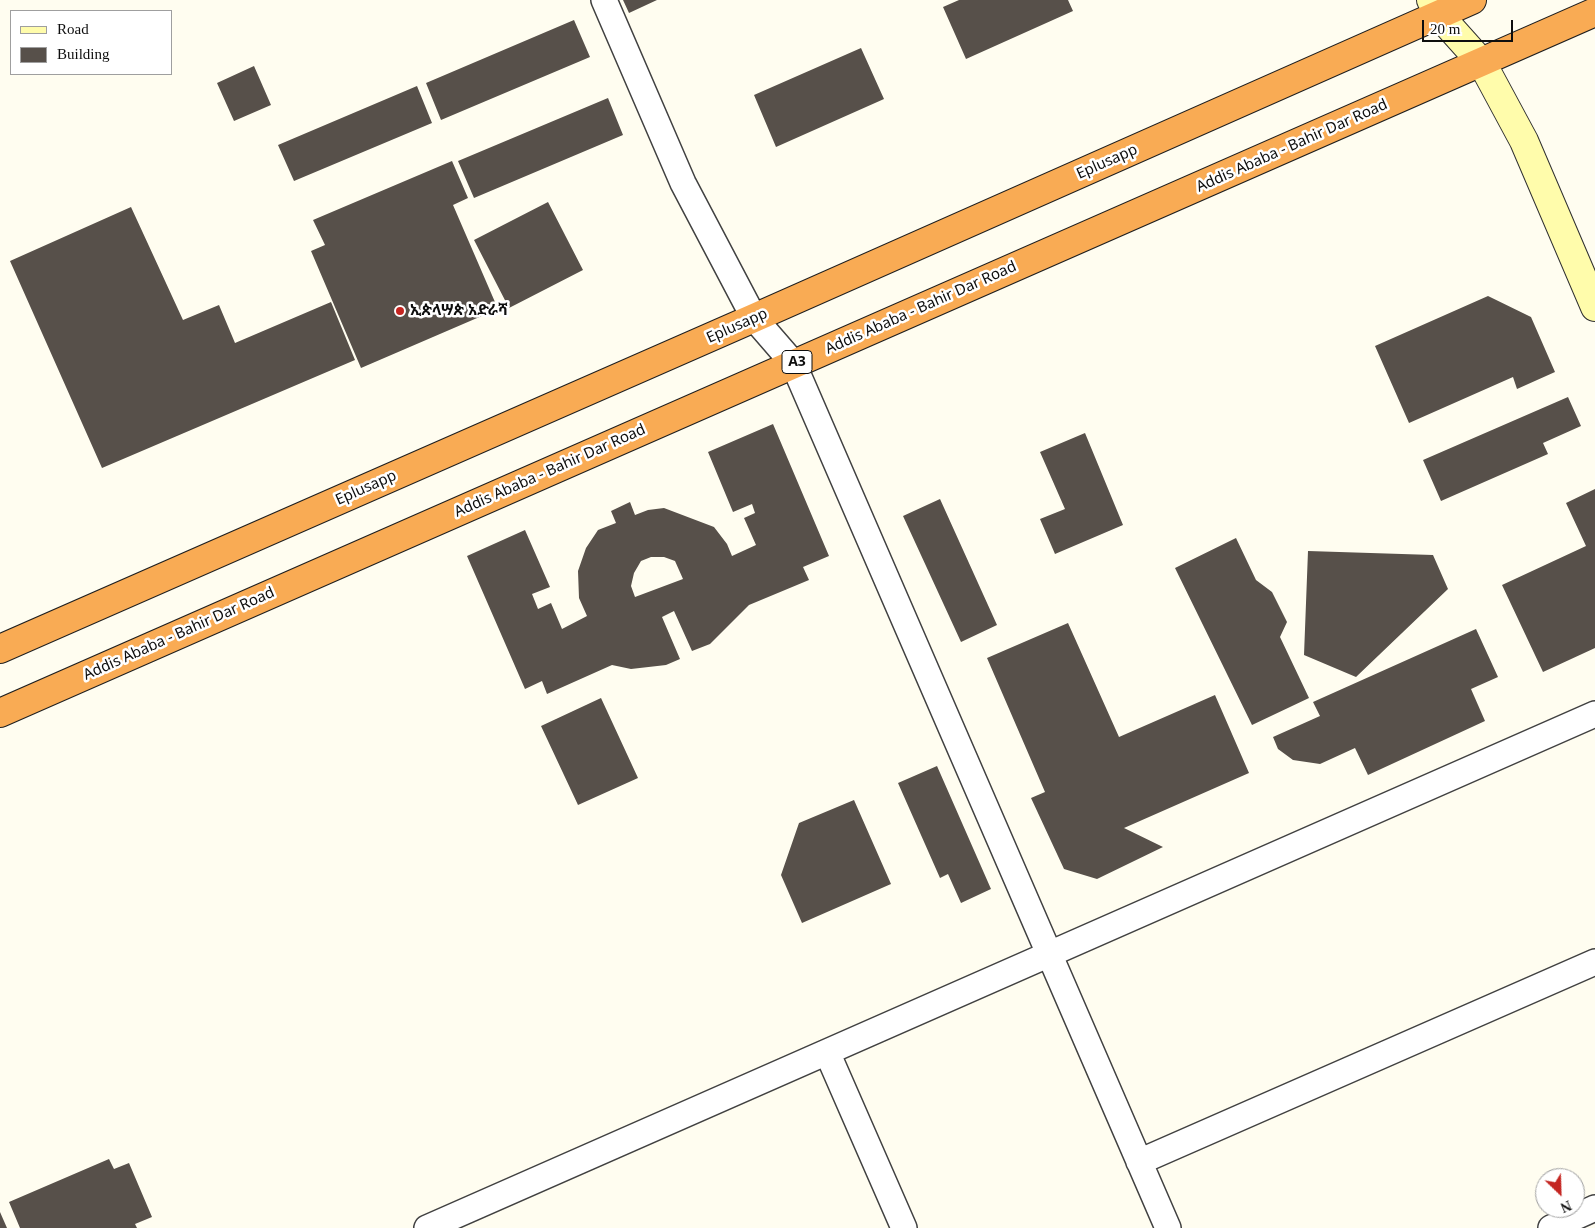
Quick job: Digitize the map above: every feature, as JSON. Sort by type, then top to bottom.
[{"type":"highway","name":"Eplusapp","points":[[0,648],[754,318],[1435,7],[1472,0]]},
{"type":"highway","name":"Addis Ababa - Bahir Dar Road","points":[[0,713],[1595,12]]},
{"type":"street","points":[[604,0],[683,183],[754,318],[793,363],[1048,955],[1168,1228]]},
{"type":"street","points":[[1435,7],[1482,63],[1524,141],[1595,307]]},
{"type":"street","points":[[427,1228],[1595,714]]},
{"type":"street","points":[[1139,1162],[1595,962]]},
{"type":"street","points":[[827,1052],[904,1228]]},
{"type":"street","points":[[1551,1228],[1595,1208]]},
{"type":"building","points":[[623,0],[657,0],[629,13]]},
{"type":"building","points":[[959,0],[1068,0],[1073,11],[966,59],[943,7]]},
{"type":"building","points":[[574,20],[590,57],[441,120],[426,83]]},
{"type":"building","points":[[861,48],[884,99],[776,147],[754,95]]},
{"type":"building","points":[[254,66],[271,105],[234,121],[217,83]]},
{"type":"building","points":[[417,86],[432,123],[294,181],[278,145]]},
{"type":"building","points":[[608,98],[623,135],[474,198],[458,161]]},
{"type":"building","points":[[452,161],[468,198],[453,205],[498,309],[361,368],[311,251],[325,245],[313,220]]},
{"type":"building","points":[[548,202],[583,270],[509,308],[474,240]]},
{"type":"building","points":[[131,207],[183,320],[219,305],[235,343],[331,302],[355,360],[102,468],[10,261]]},
{"type":"building","points":[[1488,296],[1531,317],[1555,372],[1517,389],[1513,377],[1409,423],[1375,346]]},
{"type":"building","points":[[1568,397],[1581,426],[1543,443],[1548,454],[1441,501],[1423,460]]},
{"type":"building","points":[[773,424],[829,556],[803,567],[809,580],[749,605],[710,644],[692,651],[674,611],[662,617],[680,659],[666,665],[631,669],[612,665],[547,694],[542,681],[525,689],[467,556],[525,530],[550,587],[532,594],[538,609],[551,603],[562,629],[587,616],[579,598],[578,571],[586,548],[598,530],[616,523],[611,511],[630,502],[635,515],[648,510],[664,508],[714,527],[727,544],[732,556],[756,545],[744,518],[755,513],[752,504],[733,512],[708,452]],"holes":[[[651,557],[664,557],[675,561],[683,579],[635,597],[631,586],[634,573],[641,561]]]},
{"type":"building","points":[[1085,433],[1123,525],[1055,554],[1040,519],[1065,509],[1040,452]]},
{"type":"building","points":[[1595,489],[1595,648],[1543,672],[1502,585],[1586,546],[1566,503]]},
{"type":"building","points":[[940,499],[997,625],[961,642],[903,516]]},
{"type":"building","points":[[1236,538],[1256,580],[1272,592],[1287,622],[1280,637],[1309,698],[1252,725],[1175,568]]},
{"type":"building","points":[[1308,551],[1433,555],[1448,589],[1356,677],[1304,655]]},
{"type":"building","points":[[1068,623],[1119,737],[1215,695],[1249,773],[1124,828],[1163,847],[1097,879],[1064,869],[1031,798],[1045,792],[987,658]]},
{"type":"building","points":[[1476,629],[1498,677],[1471,689],[1485,721],[1368,775],[1355,748],[1320,764],[1293,760],[1278,749],[1273,737],[1320,716],[1313,702]]},
{"type":"building","points":[[601,698],[638,778],[578,805],[541,726]]},
{"type":"building","points":[[937,766],[991,889],[961,903],[948,874],[940,878],[898,783]]},
{"type":"building","points":[[854,800],[891,884],[802,923],[781,875],[799,823]]},
{"type":"building","points":[[109,1159],[114,1169],[129,1163],[152,1217],[135,1224],[137,1228],[20,1228],[9,1202]]},
{"type":"building","points":[[0,1212],[7,1228],[0,1228]]},
{"type":"place","name":"ኢጵላሣጵ አድራሻ","points":[[400,311]]}]
